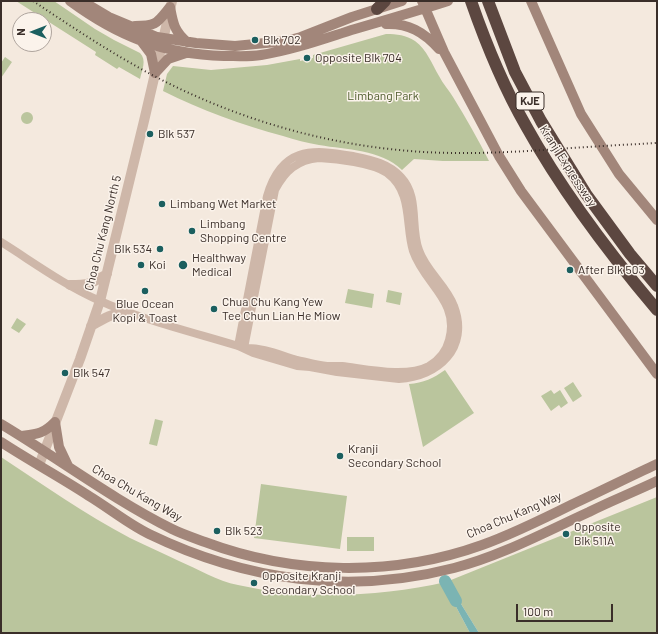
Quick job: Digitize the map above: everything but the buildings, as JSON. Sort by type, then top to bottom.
[{"type":"highway","name":"Kranji Expressway","points":[[471,1],[502,80],[526,126],[567,192],[618,263],[657,310]]},
{"type":"highway","name":"Kranji Expressway","points":[[488,1],[515,72],[541,120],[586,194],[630,254],[657,286]]},
{"type":"main road","points":[[70,1],[105,25],[142,42],[187,42],[236,46],[286,41],[301,37],[381,5],[402,1]]},
{"type":"main road","points":[[82,1],[110,17],[157,37],[162,43],[186,52],[211,55],[259,56],[295,49],[426,5],[448,1]]},
{"type":"main road","points":[[531,1],[581,114],[620,174],[657,220]]},
{"type":"main road","points":[[536,15],[538,1]]},
{"type":"main road","points":[[131,26],[148,26],[156,24],[171,4]]},
{"type":"main road","points":[[171,4],[173,24],[179,35],[187,42]]},
{"type":"main road","points":[[426,5],[444,52],[499,156],[521,191],[657,374]]},
{"type":"main road","points":[[370,25],[394,24],[412,28],[426,36],[440,51],[444,52]]},
{"type":"main road","points":[[142,42],[151,54],[155,73]]},
{"type":"main road","points":[[155,73],[168,59],[186,52]]},
{"type":"main road","points":[[21,436],[38,434],[46,431],[56,422]]},
{"type":"main road","points":[[56,422],[59,447],[68,468]]},
{"type":"main road","name":"Choa Chu Kang Way","points":[[1,424],[68,468],[173,530],[220,547],[264,560],[303,566],[353,568],[382,566],[434,558],[481,545],[528,526],[657,464]]},
{"type":"main road","points":[[1,442],[90,496],[147,533],[187,551],[214,561],[249,571],[295,579],[324,581],[367,582],[397,579],[455,568],[525,542],[657,482]]},
{"type":"street","name":"Choa Chu Kang North 5","points":[[39,465],[100,301],[171,4]]},
{"type":"street","points":[[1,242],[70,285],[100,301],[241,347],[253,353],[297,366],[337,372],[399,379],[418,376],[430,371],[446,360],[457,337],[458,321],[454,306],[422,258],[418,249],[414,210],[410,193],[403,179],[392,168],[380,162],[365,158],[320,151],[302,154],[292,158],[279,170],[267,196],[241,347]]},
{"type":"street","points":[[70,285],[86,285],[107,274]]},
{"type":"street","points":[[91,326],[107,316],[118,312],[127,311]]},
{"type":"green space","points":[[16,1],[54,1],[95,29],[140,53],[144,62],[140,79],[119,67],[117,69],[95,55],[96,52],[52,24],[52,12],[33,12]]},
{"type":"green space","name":"Limbang Park","points":[[386,34],[408,37],[415,41],[423,49],[463,113],[489,161],[443,161],[414,159],[402,170],[384,158],[373,154],[292,139],[252,127],[207,111],[163,91],[167,74],[173,66],[211,70],[267,65],[300,59],[300,61],[313,58],[313,55]]},
{"type":"green space","points":[[5,57],[12,62],[1,78],[1,63]]},
{"type":"green space","points":[[29,112],[32,113],[32,123],[25,124],[22,123],[21,116],[22,113]]},
{"type":"green space","points":[[348,289],[374,294],[372,308],[345,303]]},
{"type":"green space","points":[[388,290],[402,293],[400,305],[386,302]]},
{"type":"green space","points":[[17,318],[26,324],[19,333],[11,328]]},
{"type":"green space","points":[[445,370],[474,413],[423,447],[409,384],[428,380]]},
{"type":"green space","points":[[573,382],[582,396],[573,402],[564,388]]},
{"type":"green space","points":[[551,390],[554,394],[560,390],[568,403],[561,408],[559,405],[551,411],[541,396]]},
{"type":"green space","points":[[155,419],[163,421],[157,446],[149,444]]},
{"type":"green space","points":[[1,457],[64,499],[113,529],[215,578],[230,583],[263,590],[316,595],[342,595],[395,591],[446,582],[657,497],[657,633],[479,633],[450,586],[446,588],[470,633],[1,633]]},
{"type":"green space","points":[[261,484],[347,496],[340,549],[254,538]]},
{"type":"green space","points":[[347,537],[374,537],[374,551],[347,551]]},
{"type":"water","points":[[450,586],[479,633],[470,633],[446,588]]},
{"type":"waterway","points":[[445,581],[456,601]]},
{"type":"railway","points":[[33,1],[134,65],[196,96],[229,110],[262,121],[330,139],[364,146],[399,150],[454,153],[508,152],[657,143]]},
{"type":"place","name":"Blk 702","points":[[255,40]]},
{"type":"place","name":"Opposite Blk 704","points":[[307,58]]},
{"type":"place","name":"Blk 537","points":[[150,134]]},
{"type":"place","name":"Limbang Wet Market","points":[[162,204]]},
{"type":"place","name":"Limbang Shopping Centre","points":[[192,231]]},
{"type":"place","name":"Blk 534","points":[[160,249]]},
{"type":"place","name":"Koi","points":[[141,265]]},
{"type":"place","name":"Healthway Medical","points":[[183,265]]},
{"type":"place","name":"After Blk 503","points":[[570,270]]},
{"type":"place","name":"Blue Ocean Kopi & Toast","points":[[145,291]]},
{"type":"place","name":"Chua Chu Kang Yew Tee Chun Lian He Miow","points":[[214,309]]},
{"type":"place","name":"Blk 547","points":[[65,373]]},
{"type":"place","name":"Kranji Secondary School","points":[[340,456]]},
{"type":"place","name":"Blk 523","points":[[217,531]]},
{"type":"place","name":"Opposite Blk 511A","points":[[566,534]]},
{"type":"place","name":"Opposite Kranji Secondary School","points":[[254,583]]}]
